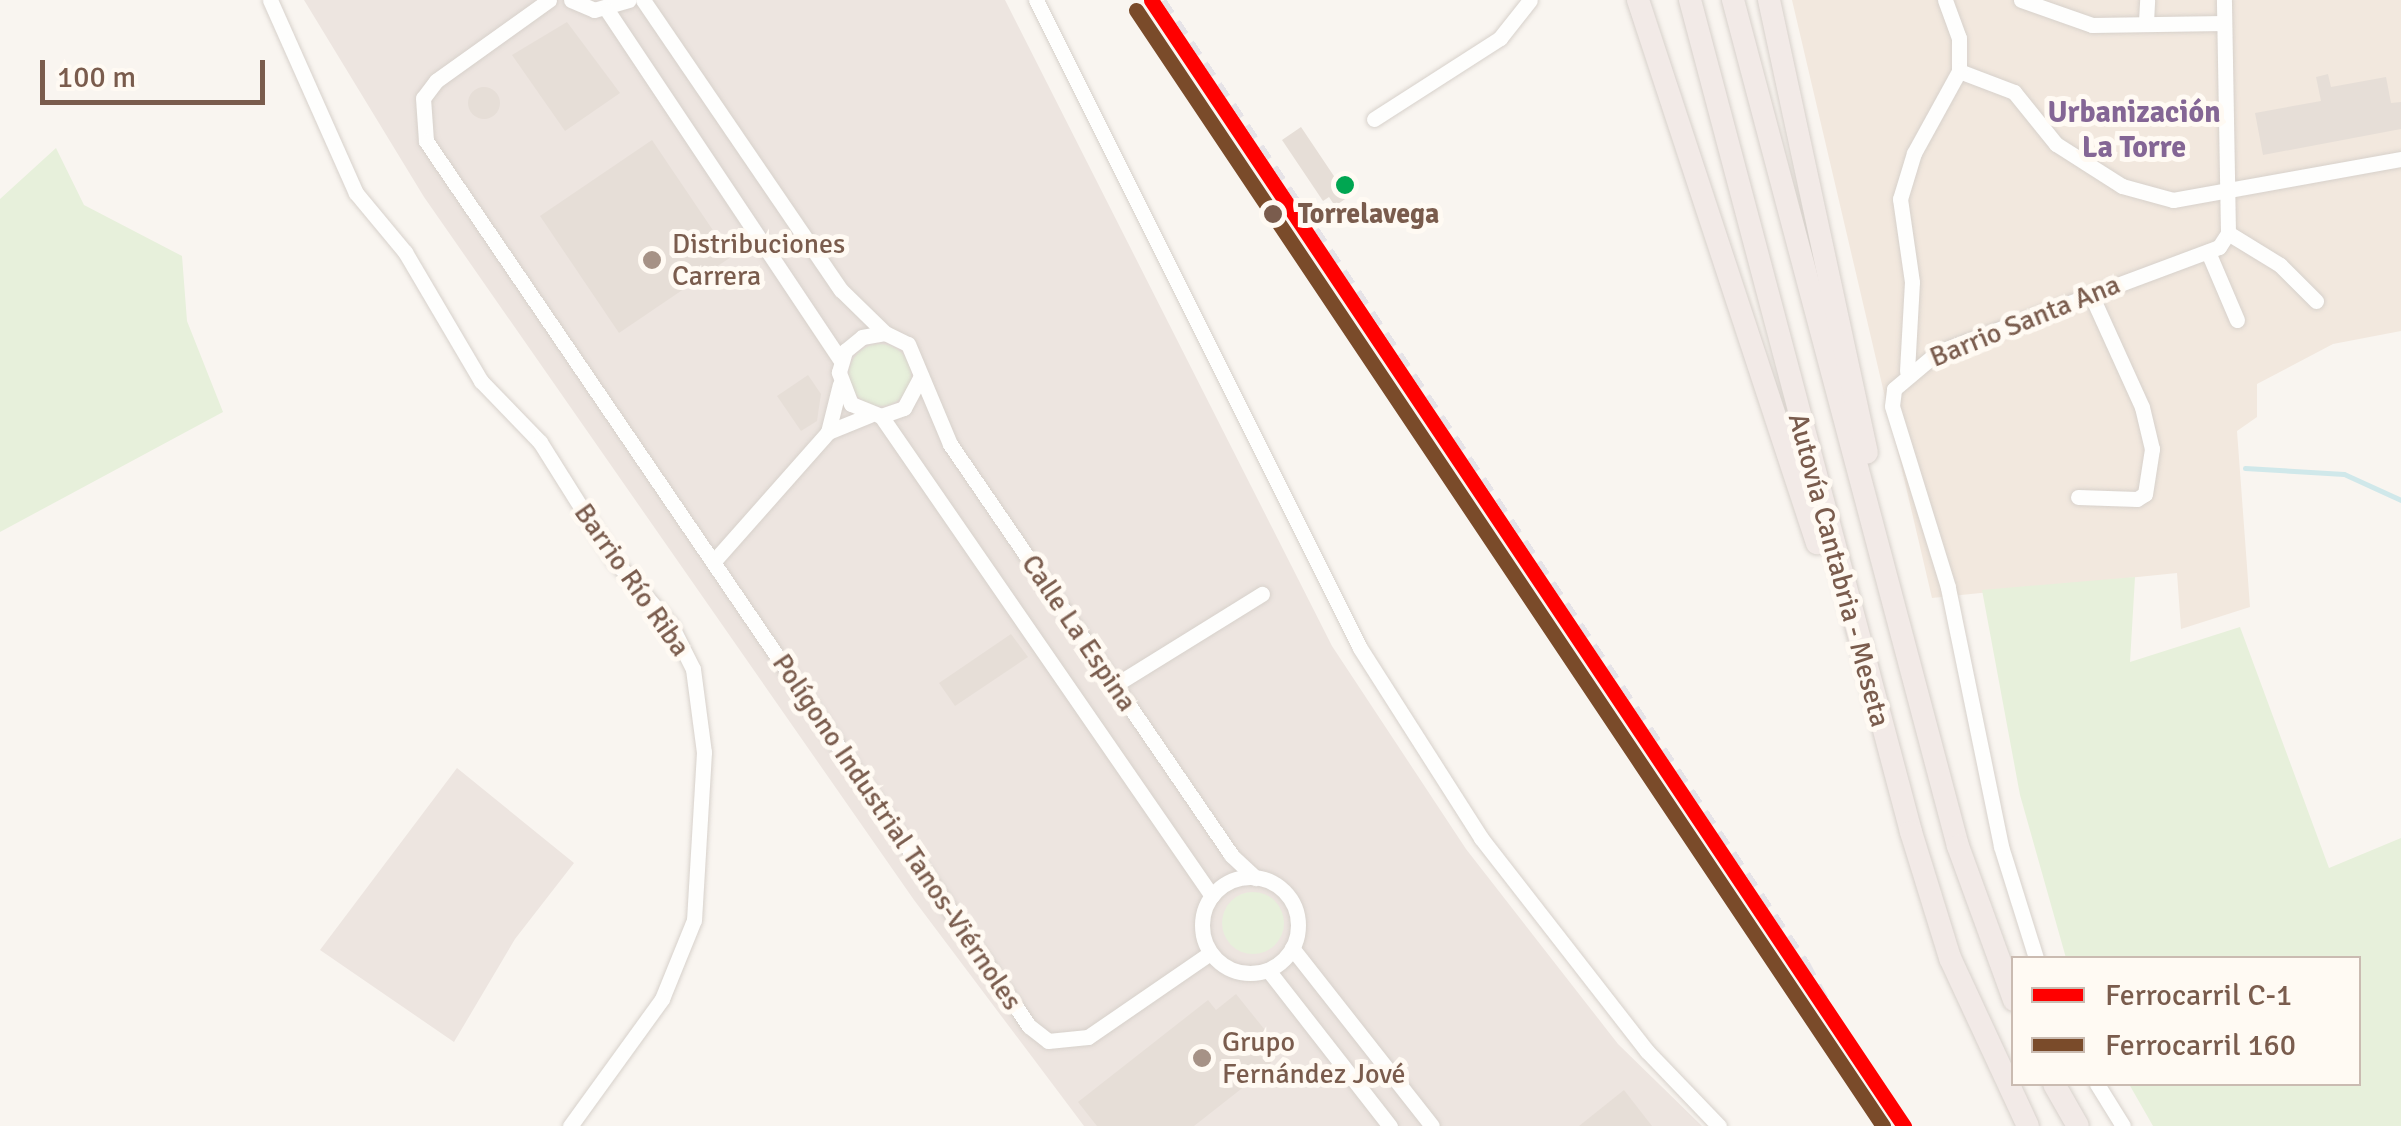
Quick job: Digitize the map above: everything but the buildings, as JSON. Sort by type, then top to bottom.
[{"type":"highway","points":[[1638,0],[1820,551],[1921,898],[1950,958]]},
{"type":"highway","name":"Autovía Cantabria - Meseta","points":[[1690,0],[1950,958],[2028,1126]]},
{"type":"highway","name":"Autovía Cantabria - Meseta","points":[[1733,0],[1970,884],[2011,992]]},
{"type":"highway","points":[[1769,0],[1926,724]]},
{"type":"highway","points":[[2055,1086],[2078,1126]]},
{"type":"street","name":"Barrio Río Riba","points":[[270,0],[325,136],[481,380],[540,442],[694,669],[704,752],[694,920],[662,999],[570,1126]]},
{"type":"street","name":"Polígono Industrial Tanos-Viérnoles","points":[[549,0],[436,81],[423,98],[426,141],[1029,1026],[1048,1040],[1088,1037],[1210,953]]},
{"type":"street","points":[[571,0],[607,10],[629,0]]},
{"type":"street","name":"Calle La Espina","points":[[643,0],[841,290],[885,333],[908,344],[950,444],[1231,855],[1256,878],[1290,900],[1298,924],[1292,948]]},
{"type":"street","points":[[1036,0],[1360,648],[1480,838],[1647,1051],[1719,1126]]},
{"type":"street","points":[[1374,119],[1500,38],[1530,0]]},
{"type":"street","points":[[1945,0],[1959,38],[1959,71],[2014,92],[2072,155],[2148,194],[2174,200],[2401,159]]},
{"type":"street","points":[[2021,0],[2092,25],[2224,23]]},
{"type":"street","points":[[2146,22],[2147,0]]},
{"type":"street","points":[[2224,0],[2222,191],[2228,233],[2280,266],[2316,301]]},
{"type":"street","points":[[607,10],[841,361],[840,384],[828,432],[714,560]]},
{"type":"street","name":"Barrio Santa Ana","points":[[1959,71],[1914,153],[1900,199],[1912,282],[1907,371],[1990,331],[2208,252]]},
{"type":"street","points":[[2228,233],[2208,252],[2238,320]]},
{"type":"street","points":[[2078,498],[2136,500],[2145,494],[2152,449],[2142,408],[2092,297]]},
{"type":"street","points":[[841,361],[862,337],[885,333]]},
{"type":"street","points":[[1907,371],[1892,406],[1948,587],[2001,846],[2035,956]]},
{"type":"street","points":[[828,432],[904,408],[921,376]]},
{"type":"street","name":"Calle La Espina","points":[[840,384],[851,404],[876,415],[1212,896]]},
{"type":"street","points":[[1114,686],[1262,594]]},
{"type":"street","points":[[1256,878],[1230,882],[1212,896],[1202,924],[1210,953],[1236,972],[1268,970],[1292,948],[1432,1126]]},
{"type":"street","points":[[1268,970],[1390,1126]]},
{"type":"street","points":[[2098,1086],[2123,1126]]},
{"type":"shaded area","points":[[304,0],[1005,0],[1332,646],[1466,849],[1618,1044],[1702,1126],[1084,1126],[914,900],[424,197]]},
{"type":"shaded area","points":[[1792,0],[2401,0],[2401,331],[2333,344],[2257,384],[2257,417],[2237,431],[2250,607],[2181,629],[2177,573],[1932,598]]},
{"type":"shaded area","points":[[457,768],[574,863],[515,939],[454,1042],[320,950]]},
{"type":"green space","points":[[56,148],[84,205],[182,256],[187,321],[223,412],[0,532],[0,199]]},
{"type":"green space","points":[[880,344],[902,353],[911,375],[902,397],[880,406],[858,397],[849,375],[858,353]]},
{"type":"green space","points":[[2135,577],[2130,662],[2240,627],[2329,868],[2401,838],[2401,1126],[2153,1126],[2130,1086],[2361,1086],[2361,956],[2065,956],[2020,795],[1982,590]]},
{"type":"green space","points":[[1253,892],[1275,901],[1284,923],[1275,945],[1253,954],[1231,945],[1222,923],[1231,901]]},
{"type":"waterway","points":[[2245,468],[2344,474],[2401,500]]},
{"type":"railway","points":[[1164,0],[1807,962],[1854,1050]]},
{"type":"rail line","name":"C-1","points":[[1151,0],[1904,1126]]},
{"type":"rail line","name":"160","points":[[1136,10],[1883,1126]]},
{"type":"place","name":"Torrelavega","points":[[1273,214]]},
{"type":"place","name":"Distribuciones Carrera","points":[[652,260]]},
{"type":"place","name":"Grupo Fernández Jové","points":[[1202,1058]]},
{"type":"district","name":"Urbanización La Torre","points":[[2134,130]]}]
